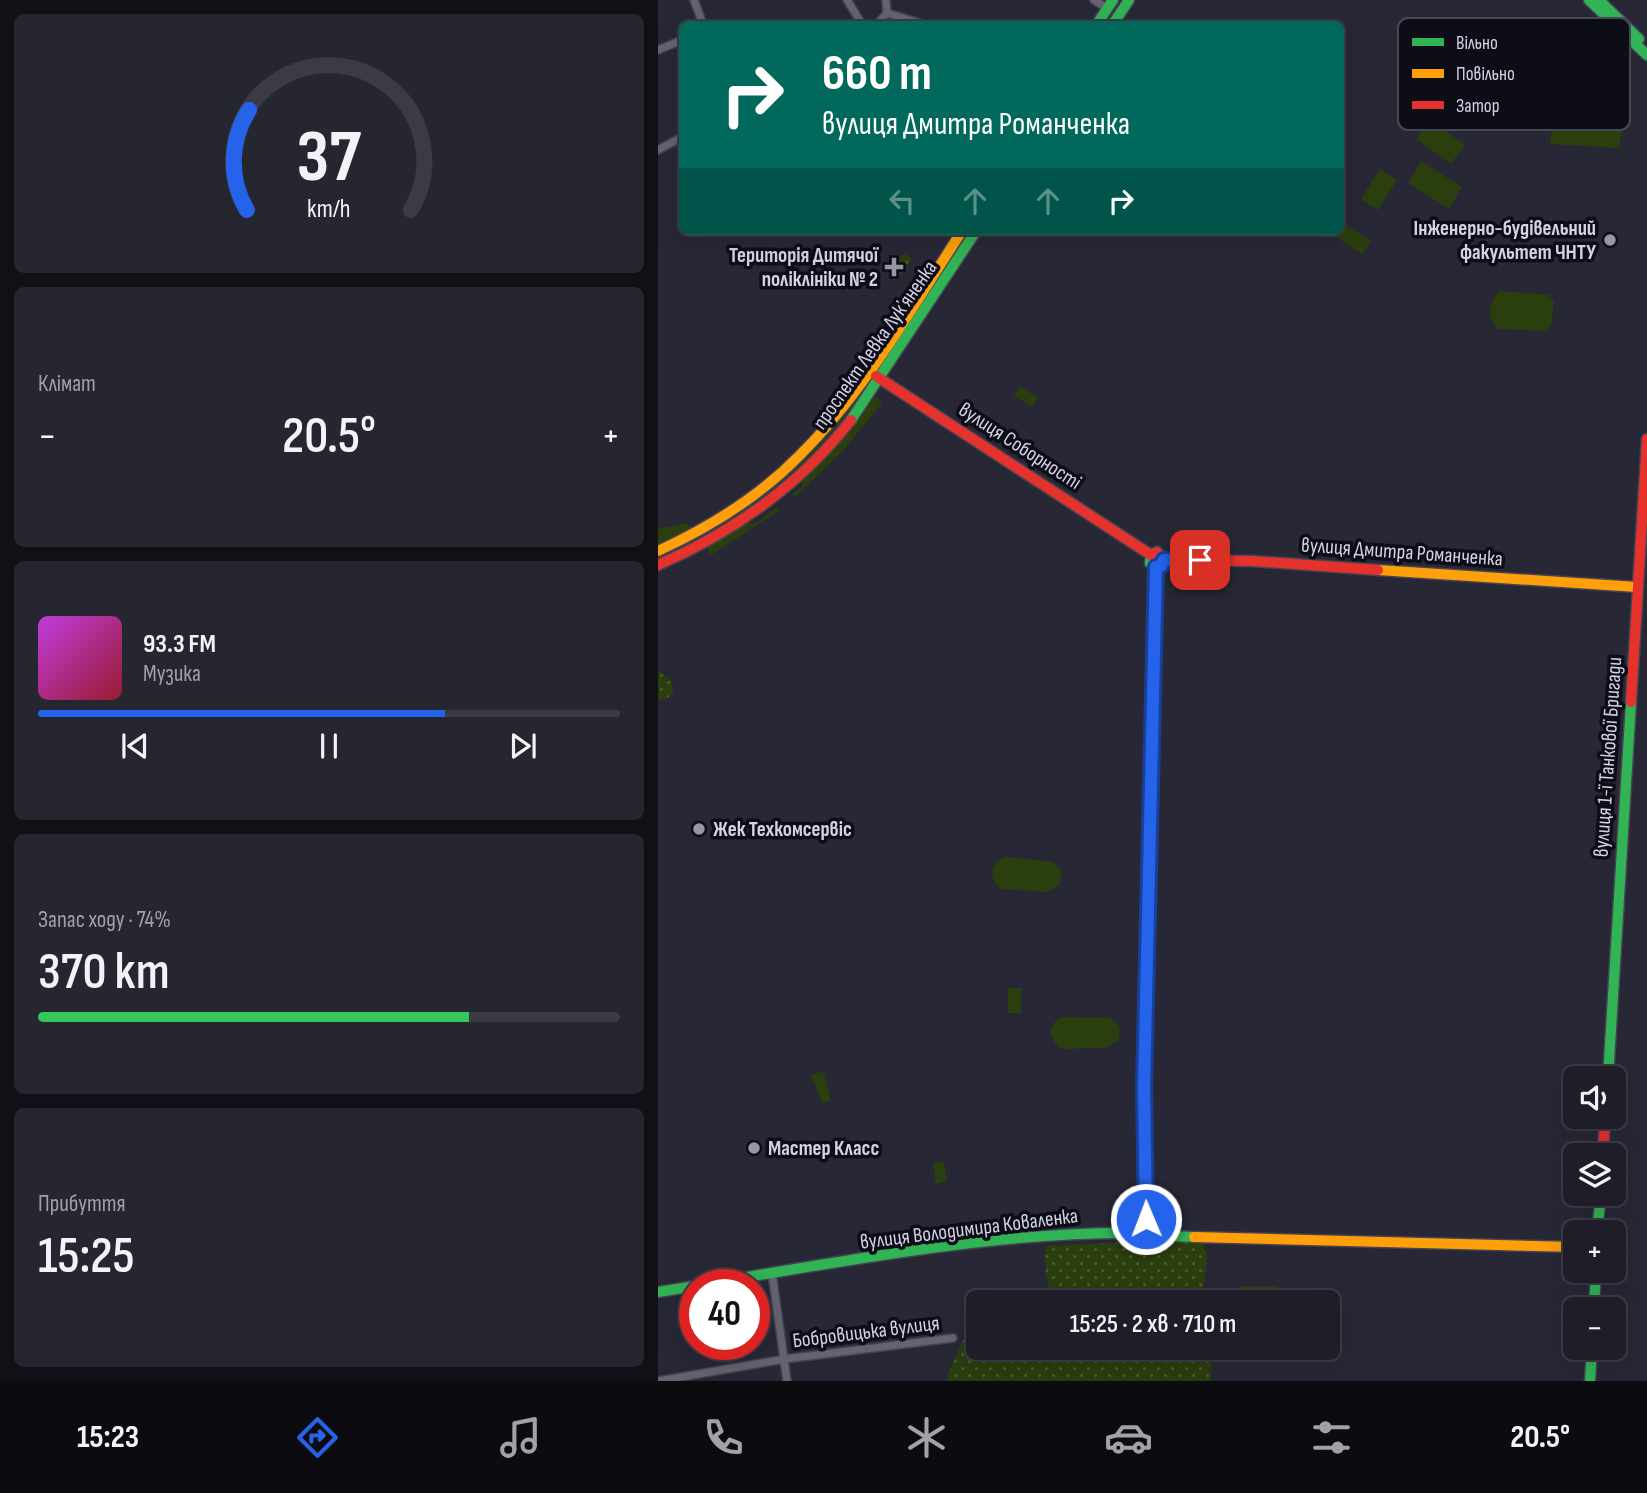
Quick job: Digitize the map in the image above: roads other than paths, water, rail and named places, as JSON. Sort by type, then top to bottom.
[{"type":"street","points":[[694,0],[701,21]]},
{"type":"street","points":[[846,0],[860,21]]},
{"type":"street","points":[[880,21],[887,13],[886,0]]},
{"type":"street","points":[[1094,0],[1110,4],[1099,21]]},
{"type":"street","points":[[1115,21],[1129,0]]},
{"type":"street","points":[[1589,0],[1608,18]]},
{"type":"street","points":[[1599,0],[1618,18]]},
{"type":"street","points":[[887,13],[913,21]]},
{"type":"street","points":[[1630,30],[1647,46]]},
{"type":"street","points":[[1630,39],[1647,55]]},
{"type":"street","points":[[658,50],[679,41]]},
{"type":"street","points":[[658,150],[679,139]]},
{"type":"street","name":"проспект Левка Лукʼяненка","points":[[658,551],[719,518],[781,472],[807,448],[834,418],[869,371],[959,235]]},
{"type":"street","name":"проспект Левка Лукʼяненка","points":[[658,565],[711,538],[775,494],[840,433],[880,378],[973,235]]},
{"type":"street","name":"вулиця Соборності","points":[[869,371],[1151,555],[1159,552],[1160,563]]},
{"type":"street","name":"вулиця 1-ї Танкової Бригади","points":[[1609,1066],[1647,439]]},
{"type":"street","name":"вулиця Дмитра Романченка","points":[[1160,563],[1252,561],[1637,587]]},
{"type":"street","points":[[1146,1232],[1144,1087],[1160,563]]},
{"type":"street","name":"вулиця Володимира Коваленка","points":[[772,1273],[997,1241],[1146,1232],[1205,1237],[1347,1238],[1563,1247]]},
{"type":"street","points":[[772,1273],[787,1381]]},
{"type":"street","points":[[658,1292],[679,1289]]},
{"type":"street","name":"Бобровицька вулиця","points":[[658,1381],[785,1359],[953,1338]]},
{"type":"street","points":[[1589,1378],[1591,1360]]},
{"type":"place","name":"Інженерно-будівельний факультет ЧНТУ","points":[[1610,240]]},
{"type":"place","name":"Територія Дитячої поліклініки № 2","points":[[894,267]]},
{"type":"place","name":"Жек Техкомсервіс","points":[[699,829]]},
{"type":"place","name":"Мастер Класс","points":[[754,1148]]}]
